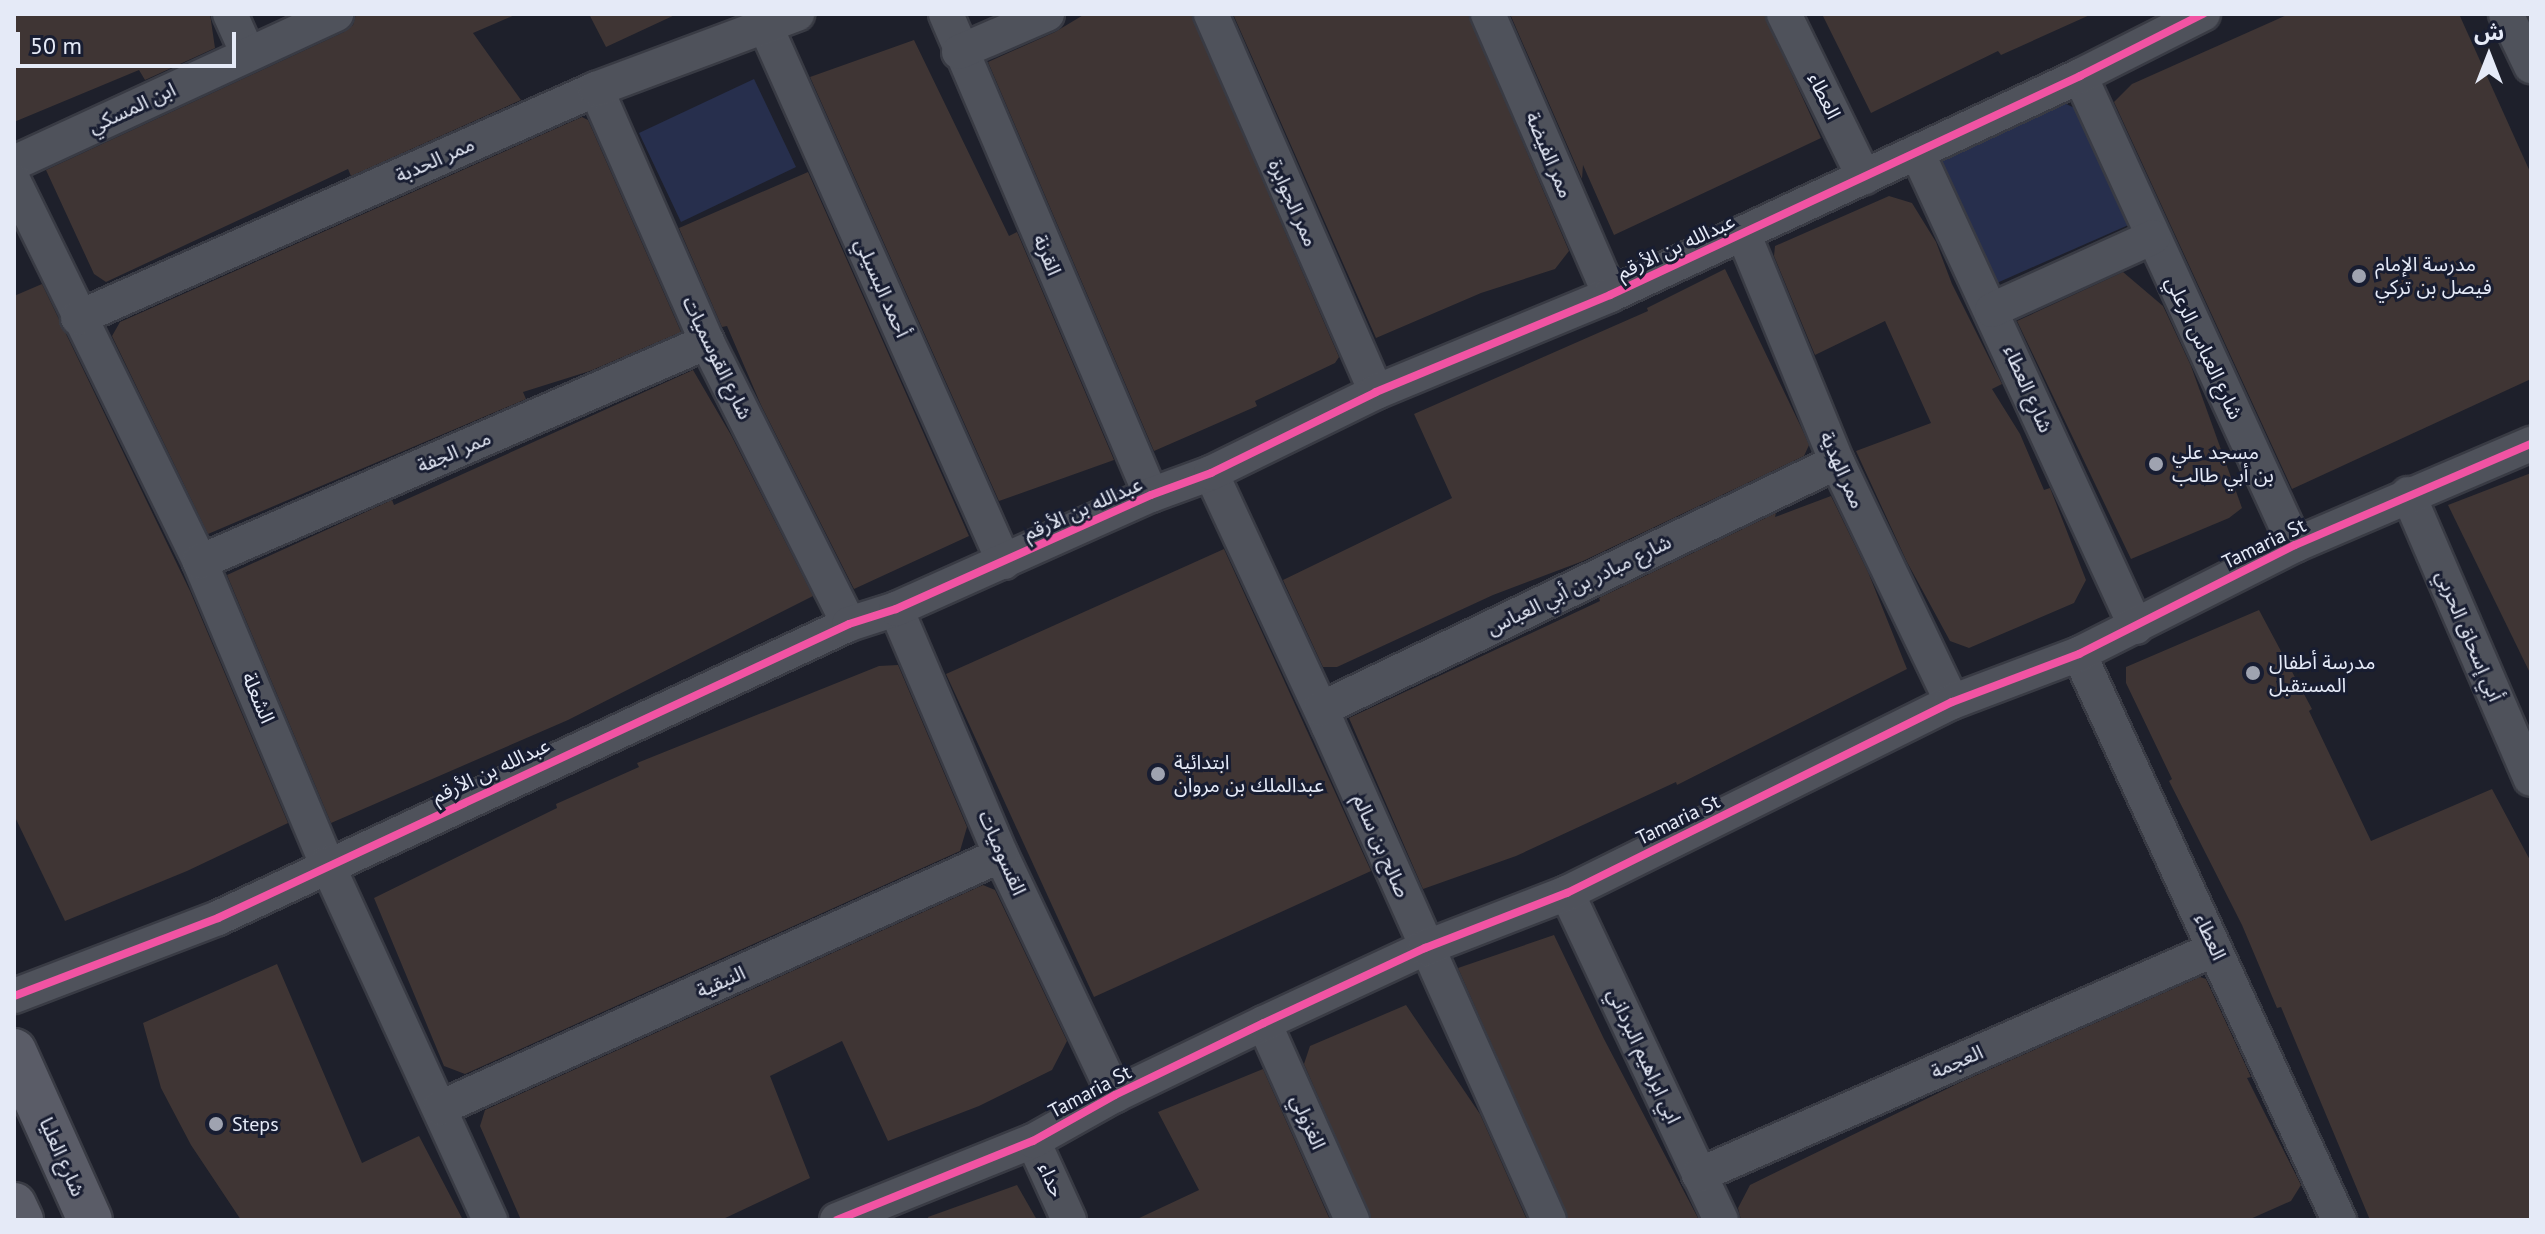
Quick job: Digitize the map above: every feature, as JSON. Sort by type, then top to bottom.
[{"type":"main road","name":"شارع العليا","points":[[14,1051],[90,1220]]},
{"type":"main road","points":[[14,1205],[21,1220]]},
{"type":"street","points":[[230,14],[248,54]]},
{"type":"street","name":"ابن المسكي","points":[[14,163],[336,14]]},
{"type":"street","name":"ممر الحدبة","points":[[78,318],[596,89],[763,21],[797,14]]},
{"type":"street","name":"القرنة","points":[[946,14],[959,52],[1151,495]]},
{"type":"street","points":[[959,52],[1047,14]]},
{"type":"street","name":"ممر الجوابرة","points":[[1211,14],[1376,392]]},
{"type":"street","name":"ممر الفيضة","points":[[1488,14],[1610,295]]},
{"type":"street","name":"العطاء","points":[[1784,14],[1864,177]]},
{"type":"street","points":[[2506,14],[2531,66]]},
{"type":"street","name":"عبدالله بن الأرقم","points":[[14,996],[218,918],[327,864],[849,624],[896,609],[1151,495],[1211,473],[1376,392],[1610,295],[2080,76],[2190,17]]},
{"type":"street","name":"أحمد البسيلي","points":[[763,21],[1004,562]]},
{"type":"street","name":"شارع العباس الرعلي","points":[[2080,76],[2295,545]]},
{"type":"street","name":"شارع القوسميات","points":[[596,89],[707,342],[849,624]]},
{"type":"street","name":"شارع العطاء","points":[[1917,152],[2136,627]]},
{"type":"street","name":"الشعلة","points":[[14,182],[200,562],[327,864],[490,1220]]},
{"type":"street","name":"ممر الهدية","points":[[1743,233],[1837,462],[1952,702]]},
{"type":"street","points":[[1992,310],[2153,237]]},
{"type":"street","name":"ممر الجفة","points":[[200,562],[707,342]]},
{"type":"street","name":"Tamaria St","points":[[837,1220],[1033,1141],[1115,1095],[1264,1023],[1425,948],[1567,893],[1952,702],[2079,654],[2295,545],[2408,494],[2531,444]]},
{"type":"street","name":"شارع مبادر بن أبي العباس","points":[[1321,709],[1837,462]]},
{"type":"street","name":"صالح بن سالم","points":[[1211,473],[1321,709],[1425,948],[1549,1220]]},
{"type":"street","name":"أبي إسحاق الحربي","points":[[2408,494],[2531,779]]},
{"type":"street","name":"القسوميات","points":[[896,609],[1001,855],[1115,1095]]},
{"type":"street","name":"العطاء","points":[[2079,654],[2334,1218]]},
{"type":"street","name":"النبقية","points":[[440,1108],[1001,855]]},
{"type":"street","name":"ابي ابراهيم البرداني","points":[[1567,893],[1721,1220]]},
{"type":"street","name":"العجمة","points":[[1699,1175],[2215,949]]},
{"type":"street","name":"الغزولي","points":[[1264,1023],[1352,1220]]},
{"type":"street","name":"حداء","points":[[1033,1141],[1069,1220]]},
{"type":"shaded area","points":[[754,79],[796,167],[681,222],[639,133]]},
{"type":"shaded area","points":[[2062,102],[2083,112],[2133,223],[1990,286],[1934,159]]},
{"type":"building","points":[[14,14],[210,14],[215,48],[145,80],[139,70],[14,122]]},
{"type":"building","points":[[356,14],[517,14],[473,33],[521,100],[351,176],[348,169],[106,282],[94,274],[46,170],[344,32],[353,25]]},
{"type":"building","points":[[589,14],[677,14],[606,47]]},
{"type":"building","points":[[1085,14],[1191,14],[1339,357],[1335,363],[1255,401],[1257,406],[1154,451],[988,62],[1055,32]]},
{"type":"building","points":[[1233,14],[1468,14],[1569,251],[1555,269],[1481,293],[1376,338]]},
{"type":"building","points":[[1510,14],[1764,14],[1821,138],[1614,235],[1583,165],[1582,179]]},
{"type":"building","points":[[1822,14],[2092,14],[2001,55],[1998,51],[1871,113]]},
{"type":"building","name":"مدرسة الإمام فيصل بن تركي","points":[[2289,14],[2459,14],[2531,174],[2531,379],[2292,489],[2114,102],[2132,84]]},
{"type":"building","points":[[914,40],[1009,236],[1017,232],[1114,460],[999,501],[810,77]]},
{"type":"building","points":[[582,117],[588,120],[681,332],[590,371],[523,392],[526,399],[208,534],[112,336],[120,322]]},
{"type":"building","points":[[808,172],[969,536],[854,589],[761,405],[727,326],[722,327],[679,228]]},
{"type":"building","points":[[1889,196],[1912,203],[1936,242],[1952,284],[2002,384],[1992,389],[2020,434],[2044,490],[2050,488],[2086,580],[2074,603],[1969,648],[1950,641],[1907,562],[1856,451],[1931,423],[1885,321],[1815,355],[1774,256],[1775,246]]},
{"type":"building","points":[[1725,269],[1809,445],[1804,456],[1583,561],[1493,595],[1337,667],[1323,667],[1283,580],[1452,498],[1414,414],[1648,311],[1647,308]]},
{"type":"building","points":[[2123,272],[2163,306],[2191,366],[2242,508],[2229,518],[2131,559],[2017,321]]},
{"type":"building","points":[[42,284],[190,591],[288,823],[187,871],[65,921],[14,815],[14,296]]},
{"type":"building","points":[[693,370],[731,435],[813,596],[568,720],[331,823],[227,575],[392,500],[394,505]]},
{"type":"building","points":[[2531,473],[2531,675],[2448,505]]},
{"type":"building","points":[[1831,496],[1868,572],[1907,669],[1677,785],[1676,782],[1516,856],[1423,889],[1349,718],[1600,601],[1599,598],[1776,513],[1775,517]]},
{"type":"building","name":"ابتدائية عبدالملك بن مروان","points":[[1224,549],[1371,871],[1094,997],[946,674]]},
{"type":"building","points":[[2259,610],[2312,709],[2309,711],[2371,841],[2492,789],[2531,862],[2531,1220],[2370,1220],[2281,1007],[2277,1008],[2242,925],[2169,781],[2172,779],[2126,683],[2126,667]]},
{"type":"building","points":[[898,665],[967,827],[960,851],[465,1074],[444,1066],[374,898],[557,808],[556,804],[639,767],[637,763],[879,666]]},
{"type":"building","points":[[983,885],[995,890],[1067,1041],[1052,1070],[979,1106],[888,1141],[842,1041],[770,1076],[810,1178],[721,1220],[521,1220],[480,1126],[485,1110]]},
{"type":"building","points":[[1554,935],[1604,1039],[1699,1220],[1569,1220],[1458,968]]},
{"type":"building","points":[[277,964],[362,1163],[419,1136],[463,1220],[241,1220],[191,1145],[161,1088],[143,1023]]},
{"type":"building","points":[[2200,977],[2206,979],[2251,1077],[2247,1078],[2301,1185],[2291,1201],[2248,1220],[1741,1220],[1738,1208],[1750,1185],[1961,1082]]},
{"type":"building","points":[[1406,1005],[1480,1114],[1527,1220],[1372,1220],[1304,1064],[1310,1046]]},
{"type":"building","points":[[1263,1069],[1330,1220],[1135,1220],[1199,1190],[1158,1112]]},
{"type":"building","points":[[1017,1185],[1037,1220],[929,1220],[928,1217]]},
{"type":"cycle path","points":[[14,996],[218,918],[849,624],[896,609],[1151,495],[1211,473],[1376,392],[1610,295],[2080,76],[2203,14]]},
{"type":"cycle path","points":[[837,1220],[1033,1141],[1115,1095],[1264,1023],[1425,948],[1567,893],[1952,702],[2079,654],[2295,545],[2531,444]]},
{"type":"place","name":"مدرسة الإمام فيصل بن تركي","points":[[2359,276]]},
{"type":"place","name":"مسجد علي بن أبي طالب","points":[[2156,464]]},
{"type":"place","name":"مدرسة أطفال المستقبل","points":[[2253,673]]},
{"type":"place","name":"ابتدائية عبدالملك بن مروان","points":[[1158,774]]},
{"type":"place","name":"Steps","points":[[216,1124]]}]
